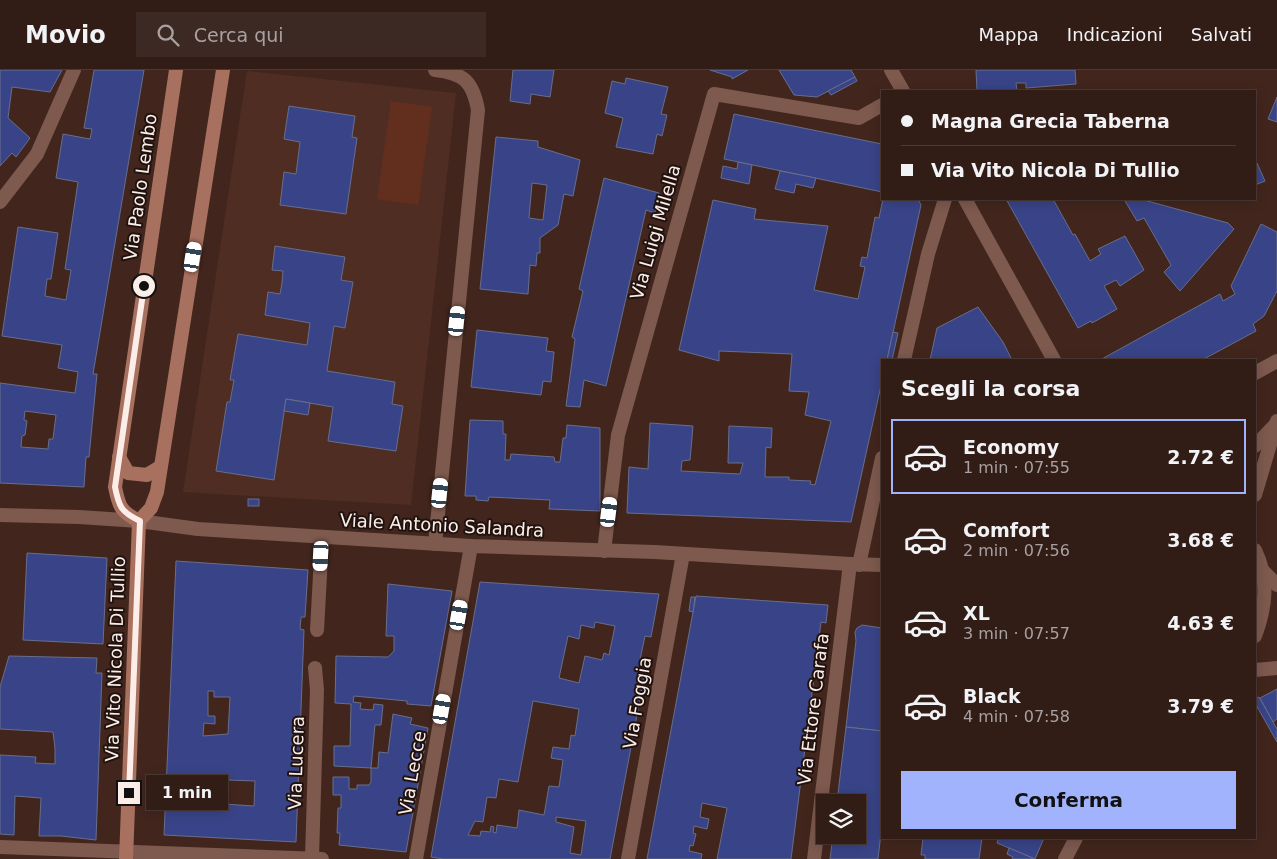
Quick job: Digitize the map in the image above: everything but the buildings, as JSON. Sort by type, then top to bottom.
[{"type":"main road","name":"Via Paolo Lembo","points":[[140,521],[126,514],[117,499],[115,487],[176,70]]},
{"type":"main road","points":[[140,521],[151,508],[157,492],[223,70]]},
{"type":"main road","points":[[119,457],[128,473],[147,475],[160,467]]},
{"type":"main road","name":"Via Vito Nicola Di Tullio","points":[[126,855],[140,521]]},
{"type":"street","points":[[0,202],[37,154],[74,70]]},
{"type":"street","points":[[435,70],[449,71],[466,80],[476,96],[478,110],[435,544]]},
{"type":"street","points":[[891,70],[902,90]]},
{"type":"street","name":"Via Luigi Milella","points":[[604,551],[618,435],[622,418],[714,94],[859,118],[881,105]]},
{"type":"street","points":[[904,359],[928,254],[944,200]]},
{"type":"street","points":[[965,200],[1053,359]]},
{"type":"street","points":[[1256,372],[1277,361]]},
{"type":"street","points":[[1256,445],[1277,423]]},
{"type":"street","points":[[1256,492],[1277,423]]},
{"type":"street","name":"Via Ettore Carafa","points":[[814,859],[854,564],[881,462]]},
{"type":"street","name":"Viale Antonio Salandra","points":[[0,515],[140,521],[198,530],[322,538],[881,565]]},
{"type":"street","points":[[317,630],[322,538]]},
{"type":"street","name":"Via Lecce","points":[[416,859],[471,546]]},
{"type":"street","points":[[1256,553],[1262,571],[1265,594],[1262,617],[1256,633]]},
{"type":"street","name":"Via Foggia","points":[[628,859],[683,554]]},
{"type":"street","points":[[1262,571],[1277,585]]},
{"type":"street","name":"Via Lucera","points":[[315,668],[317,690],[317,859]]},
{"type":"street","points":[[1256,670],[1277,668]]},
{"type":"street","points":[[1065,859],[1075,839]]},
{"type":"street","points":[[0,847],[126,855],[317,859]]},
{"type":"shaded area","points":[[247,71],[456,93],[411,505],[183,492]]},
{"type":"shaded area","points":[[391,101],[432,107],[418,205],[377,199]]},
{"type":"route","points":[[129,793],[140,521],[126,514],[120,507],[115,487],[144,286]]}]
